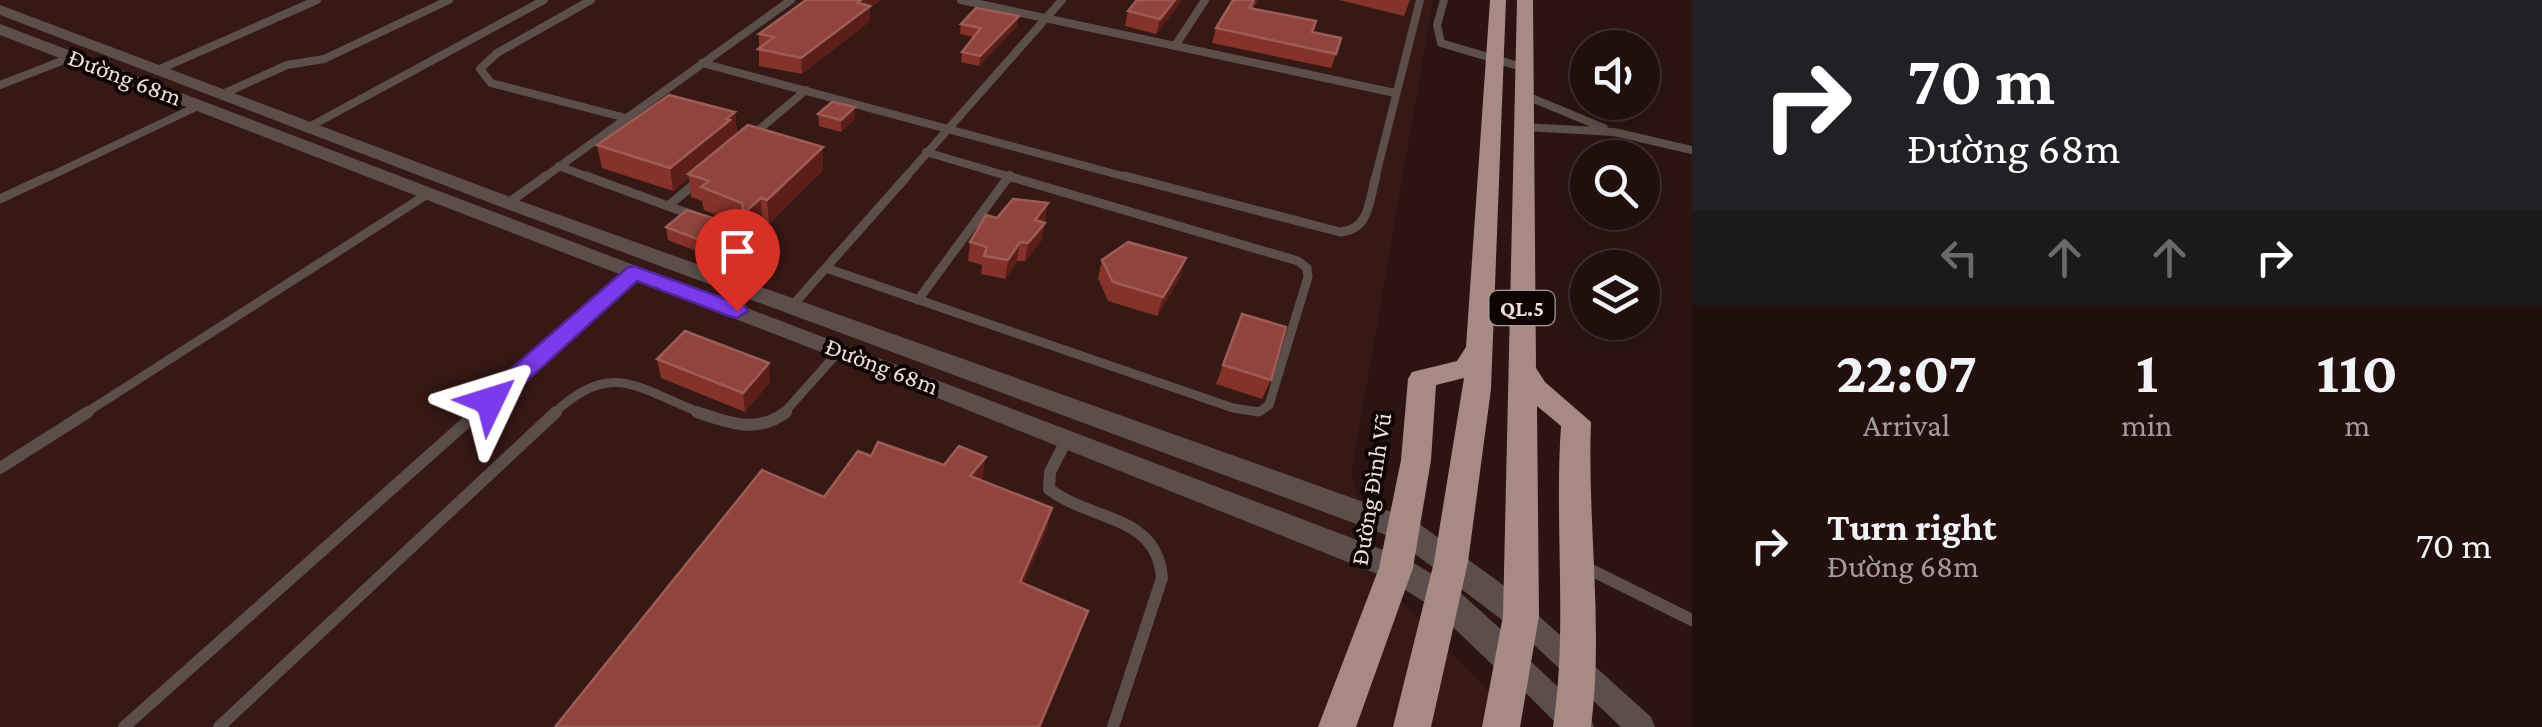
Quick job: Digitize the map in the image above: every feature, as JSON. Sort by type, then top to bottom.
[{"type":"highway","name":"QL.5","points":[[1412,727],[1447,580],[1477,388],[1498,0]]},
{"type":"highway","name":"QL.5","points":[[1521,616],[1525,0]]},
{"type":"highway","name":"Đường Đình Vũ","points":[[1337,727],[1396,568],[1416,460],[1422,379],[1466,368],[1478,350]]},
{"type":"highway","points":[[1521,366],[1535,389],[1576,422],[1572,494],[1580,670],[1575,725]]},
{"type":"highway","points":[[1501,727],[1521,616]]},
{"type":"street","points":[[0,10],[508,202],[1404,529],[1447,580],[1521,616],[1641,727]]},
{"type":"street","name":"Đường 68m","points":[[0,28],[426,195],[1068,436],[1396,568],[1447,580],[1514,664]]},
{"type":"street","points":[[1514,664],[1575,725]]},
{"type":"lane","points":[[160,68],[317,0]]},
{"type":"lane","points":[[225,93],[287,65],[324,59],[449,0]]},
{"type":"lane","points":[[309,127],[544,0]]},
{"type":"lane","points":[[591,0],[484,62],[480,68],[491,83],[626,118]]},
{"type":"lane","points":[[508,202],[790,0]]},
{"type":"lane","points":[[960,0],[1395,93]]},
{"type":"lane","points":[[792,306],[1062,0]]},
{"type":"lane","points":[[1174,46],[1205,0]]},
{"type":"lane","points":[[702,63],[1350,233],[1359,230],[1364,222],[1420,0]]},
{"type":"lane","points":[[1444,0],[1437,25],[1438,40],[1494,62],[1614,132]]},
{"type":"lane","points":[[0,85],[72,57]]},
{"type":"lane","points":[[744,142],[806,90]]},
{"type":"lane","points":[[0,199],[198,106]]},
{"type":"lane","points":[[1522,126],[1614,132],[1692,150]]},
{"type":"lane","points":[[826,268],[1233,408],[1259,412],[1269,405],[1308,278],[1307,268],[1278,253],[926,152]]},
{"type":"lane","points":[[559,166],[703,219]]},
{"type":"lane","points":[[668,206],[714,168]]},
{"type":"lane","points":[[918,300],[1010,176]]},
{"type":"lane","points":[[0,468],[426,195]]},
{"type":"lane","points":[[124,727],[634,273]]},
{"type":"lane","points":[[219,727],[576,392],[610,381],[625,383],[706,415],[758,424],[778,418],[840,350]]},
{"type":"lane","points":[[1068,436],[1050,472],[1049,490],[1142,533],[1157,542],[1161,553],[1162,578],[1114,727]]},
{"type":"lane","points":[[1576,562],[1692,620]]},
{"type":"shaded area","points":[[0,0],[1433,0],[1351,476],[1389,587],[1522,727],[0,727]]},
{"type":"building","points":[[806,0],[861,0],[858,3],[870,6],[801,58],[758,49],[774,37],[759,34]]},
{"type":"building","points":[[1137,0],[1175,0],[1160,19],[1128,11]]},
{"type":"building","points":[[1233,0],[1254,0],[1249,8],[1316,21],[1312,32],[1341,38],[1336,54],[1216,28]]},
{"type":"building","points":[[976,8],[1019,16],[980,56],[962,52],[981,28],[961,24]]},
{"type":"building","points":[[669,95],[735,112],[670,168],[597,145]]},
{"type":"building","points":[[832,102],[855,107],[841,120],[818,114]]},
{"type":"building","points":[[748,125],[823,147],[767,200],[761,198],[744,213],[742,203],[701,187],[709,181],[688,174]]},
{"type":"building","points":[[1013,199],[1048,203],[1035,220],[1045,223],[1028,243],[1020,242],[1008,260],[984,256],[987,247],[970,242],[986,215],[997,218]]},
{"type":"building","points":[[687,210],[741,227],[718,247],[666,227]]},
{"type":"building","points":[[1128,242],[1186,258],[1163,297],[1113,282],[1102,260]]},
{"type":"building","points":[[1242,314],[1286,327],[1271,380],[1223,365]]},
{"type":"building","points":[[685,331],[769,363],[743,393],[657,359]]},
{"type":"building","points":[[878,442],[944,465],[959,446],[986,457],[970,476],[1052,508],[1020,582],[1088,611],[1039,727],[555,727],[762,470],[824,497],[858,451],[871,456]]},
{"type":"route","points":[[490,401],[634,273],[737,311]]}]
